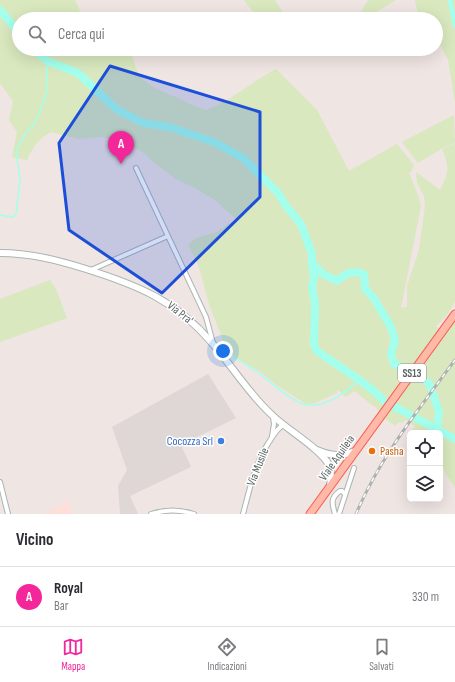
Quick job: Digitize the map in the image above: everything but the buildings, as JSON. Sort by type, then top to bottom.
[{"type":"main road","name":"Viale Aquileia","points":[[310,514],[455,314]]},
{"type":"main road","points":[[306,514],[329,489]]},
{"type":"main road","points":[[314,514],[329,489]]},
{"type":"street","points":[[136,168],[206,317],[212,343]]},
{"type":"street","points":[[91,270],[168,236]]},
{"type":"street","name":"Via Pra'","points":[[0,254],[16,253],[45,257],[125,281],[159,298],[181,313],[193,322],[212,343],[246,388],[273,417],[314,449],[329,465],[331,472],[329,489]]},
{"type":"street","points":[[269,442],[273,430],[273,417]]},
{"type":"street","name":"Via Musile","points":[[243,514],[256,466],[269,442],[282,425]]},
{"type":"street","name":"Via Pra'","points":[[314,449],[336,456],[355,451]]},
{"type":"street","points":[[339,514],[354,468]]},
{"type":"street","points":[[0,482],[8,514]]},
{"type":"street","points":[[335,514],[332,504],[333,499],[340,491],[342,491],[345,495]]},
{"type":"street","points":[[151,514],[170,510],[179,510],[194,514]]},
{"type":"highlighted area","points":[[110,66],[260,112],[260,197],[162,293],[69,230],[59,143]]},
{"type":"shaded area","points":[[208,374],[236,418],[181,445],[191,467],[130,496],[138,514],[120,514],[118,486],[127,470],[112,427]]},
{"type":"shaded area","points":[[69,501],[72,514],[43,514]]},
{"type":"green space","points":[[0,0],[75,0],[81,12],[12,12],[12,56],[132,56],[138,73],[148,84],[162,92],[206,110],[225,101],[276,69],[317,110],[349,171],[397,144],[414,165],[411,172],[409,172],[421,206],[401,308],[407,307],[407,286],[419,250],[425,206],[424,196],[417,183],[416,172],[440,190],[447,174],[446,161],[442,149],[455,144],[455,302],[447,315],[436,326],[444,335],[455,321],[455,487],[445,473],[443,467],[443,430],[412,430],[415,426],[406,420],[402,423],[399,422],[395,426],[384,418],[376,408],[354,391],[346,397],[338,390],[337,393],[315,403],[306,404],[278,386],[259,371],[228,353],[209,304],[198,264],[188,245],[196,238],[217,232],[236,219],[216,201],[195,188],[176,179],[153,162],[144,153],[134,147],[119,141],[101,137],[78,139],[51,132],[36,144],[27,160],[12,157],[17,132],[9,120],[13,101],[0,83]]},
{"type":"green space","points":[[244,0],[275,0],[283,12],[253,12]]},
{"type":"green space","points":[[368,0],[396,0],[376,12],[361,12]]},
{"type":"green space","points":[[415,0],[455,0],[455,103],[448,60],[443,50],[443,12],[417,12]]},
{"type":"green space","points":[[454,115],[455,143],[441,149],[418,163],[402,142]]},
{"type":"green space","points":[[50,280],[56,289],[67,318],[0,342],[0,299]]},
{"type":"waterway","points":[[450,0],[455,26]]},
{"type":"waterway","points":[[0,10],[12,25]]},
{"type":"waterway","points":[[42,56],[47,61],[78,73],[116,109],[143,123],[169,127],[214,142],[243,158],[278,193],[286,206],[301,224],[312,254],[312,263],[323,274],[337,281],[349,273],[356,272],[364,274],[365,289],[373,297],[391,327],[395,341],[391,353],[394,364],[420,375],[430,385],[439,412],[437,428]]},
{"type":"waterway","points":[[0,215],[13,217],[16,214],[20,180],[16,151],[25,134],[35,123],[41,108],[47,90],[47,61]]},
{"type":"waterway","points":[[312,263],[314,278],[312,287],[315,303],[314,345],[317,351],[358,379],[384,401],[455,439]]},
{"type":"waterway","points":[[225,349],[232,358],[236,358],[256,371],[283,392],[302,404],[322,404],[336,398],[349,389],[358,379]]},
{"type":"railway","points":[[356,514],[388,453],[455,360]]},
{"type":"place","name":"Royal","points":[[121,164]]},
{"type":"place","name":"Cocozza Srl","points":[[221,441]]},
{"type":"place","name":"Pasha","points":[[372,451]]}]
